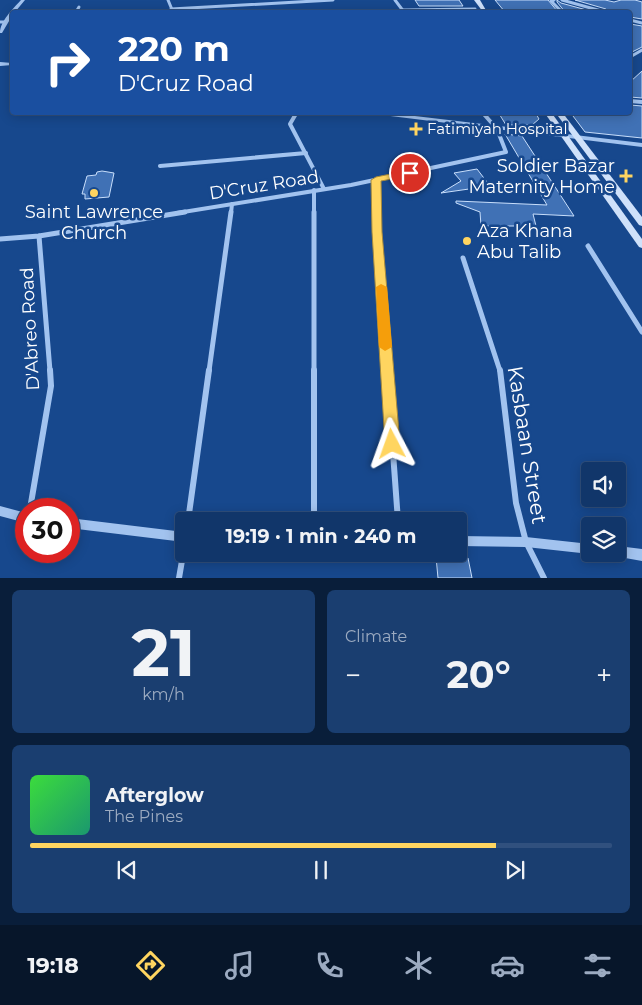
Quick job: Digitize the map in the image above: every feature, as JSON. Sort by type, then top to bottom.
[{"type":"main road","points":[[550,115],[642,245]]},
{"type":"main road","points":[[560,115],[642,223]]},
{"type":"street","points":[[234,0],[237,6]]},
{"type":"street","points":[[185,10],[333,0]]},
{"type":"street","points":[[394,0],[403,10]]},
{"type":"street","points":[[554,0],[550,2],[560,10]]},
{"type":"street","points":[[562,0],[598,10]]},
{"type":"street","points":[[0,32],[3,22]]},
{"type":"street","points":[[295,115],[290,124],[324,189]]},
{"type":"street","points":[[385,115],[642,146]]},
{"type":"street","points":[[485,115],[497,129]]},
{"type":"street","name":"D'Cruz Road","points":[[0,239],[39,236],[324,189],[376,180],[506,152],[497,129]]},
{"type":"street","points":[[160,166],[306,153]]},
{"type":"street","points":[[376,180],[377,232],[397,512]]},
{"type":"street","points":[[314,190],[314,512]]},
{"type":"street","points":[[189,512],[232,204]]},
{"type":"street","name":"D'Abreo Road","points":[[32,498],[51,386],[39,236]]},
{"type":"street","points":[[588,246],[642,332]]},
{"type":"street","name":"Kasbaan Street","points":[[463,258],[502,376],[516,503],[526,542],[544,578]]},
{"type":"street","points":[[0,511],[15,515]]},
{"type":"street","points":[[80,525],[175,536]]},
{"type":"street","points":[[467,541],[526,542],[581,548]]},
{"type":"street","points":[[626,553],[642,555]]},
{"type":"street","points":[[179,578],[182,562]]},
{"type":"building","points":[[415,0],[459,0],[463,6],[419,6]]},
{"type":"building","points":[[495,0],[548,0],[556,10],[503,10]]},
{"type":"building","points":[[557,0],[561,3],[587,10],[563,10]]},
{"type":"building","points":[[575,0],[605,0],[614,2],[635,0],[642,2],[642,19],[632,17],[632,10],[606,9]]},
{"type":"building","points":[[632,24],[642,26],[642,47],[632,52]]},
{"type":"building","points":[[642,71],[642,98],[632,97],[632,80]]},
{"type":"building","points":[[632,105],[642,106],[642,138],[585,132],[572,115],[632,115]]},
{"type":"building","points":[[500,115],[537,115],[539,119],[532,125],[506,125]]},
{"type":"building","points":[[505,134],[522,136],[574,216],[533,214],[536,226],[481,226],[480,212],[456,203],[456,201],[547,205]]},
{"type":"building","points":[[477,169],[490,186],[441,193],[461,181],[454,173]]},
{"type":"building","points":[[97,172],[114,173],[109,197],[85,199],[85,194],[82,194],[87,176],[96,175]]},
{"type":"building","points":[[468,558],[472,578],[438,578],[436,562],[467,562]]},
{"type":"slow traffic","points":[[381,287],[385,347]]},
{"type":"place","name":"Fatimiyah Hospital","points":[[416,129]]},
{"type":"place","name":"Soldier Bazar Maternity Home","points":[[626,176]]},
{"type":"place","name":"Saint Lawrence Church","points":[[94,193]]},
{"type":"place","name":"Aza Khana Abu Talib","points":[[467,241]]},
{"type":"route","points":[[392,444],[377,232],[376,180],[410,173]]}]
